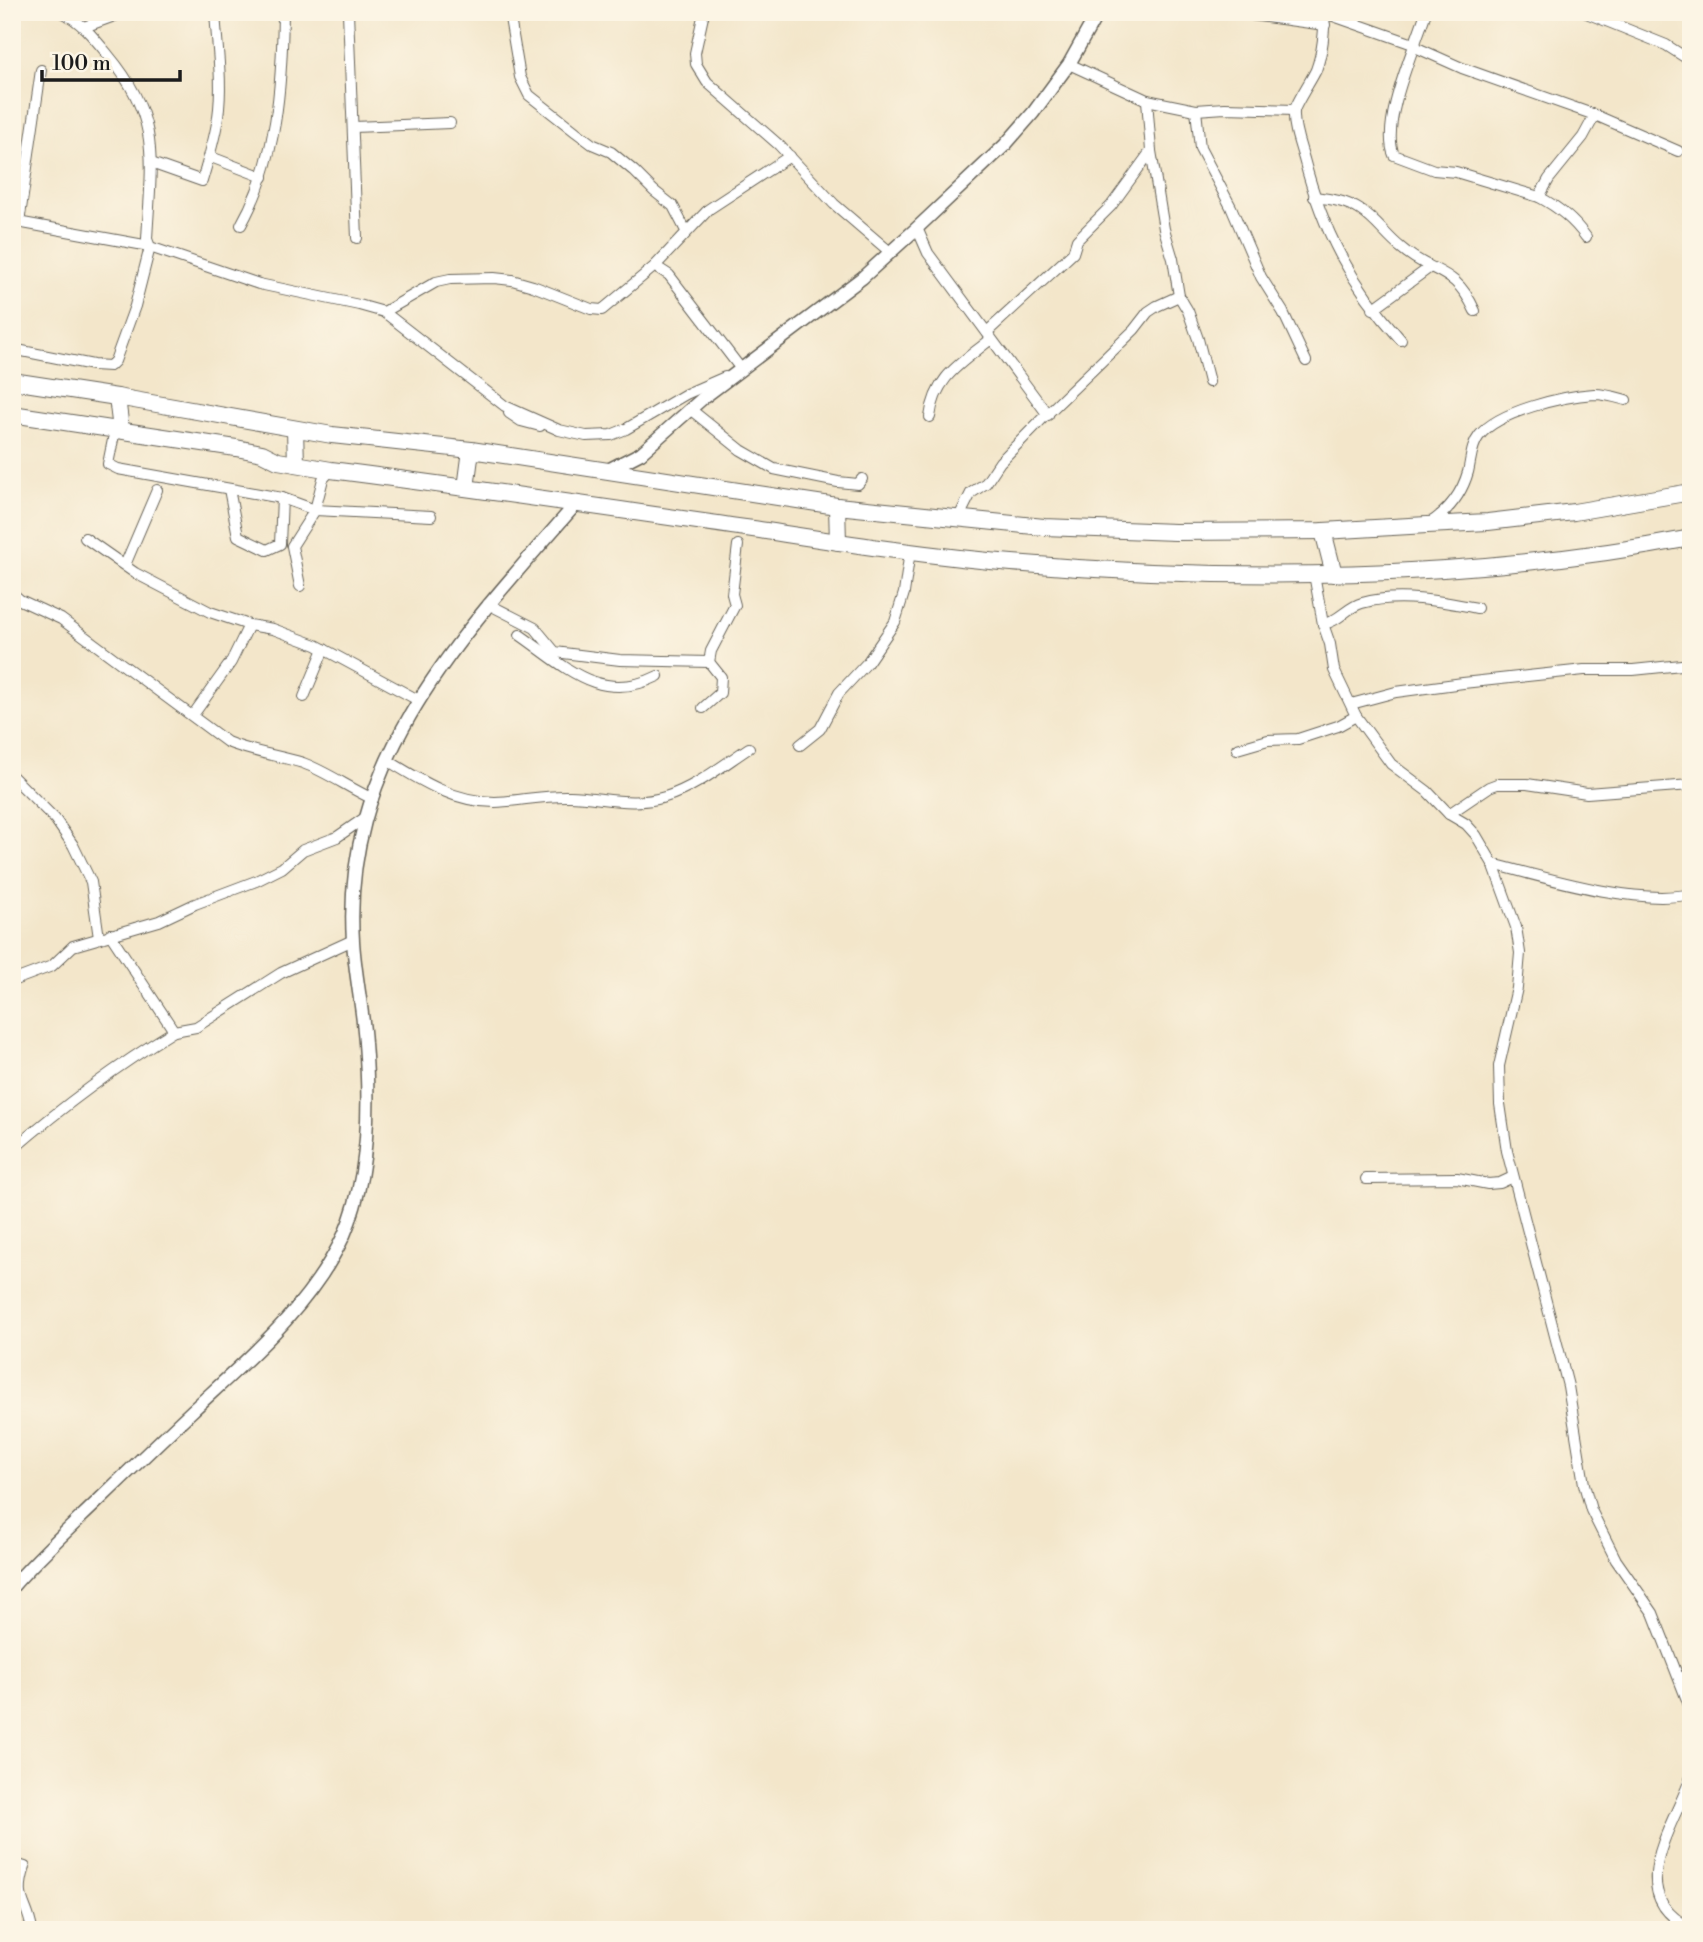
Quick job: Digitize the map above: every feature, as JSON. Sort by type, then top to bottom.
[{"type":"highway","points":[[12,381],[295,429],[471,450],[837,506],[1044,527],[1175,532],[1323,531],[1452,524],[1574,512],[1691,492]]},
{"type":"highway","points":[[117,397],[118,430]]},
{"type":"highway","points":[[12,414],[236,448],[331,470],[838,542],[1011,563],[1180,573],[1334,574],[1614,552],[1691,538]]},
{"type":"highway","points":[[295,429],[296,464]]},
{"type":"highway","points":[[466,488],[471,450]]},
{"type":"highway","points":[[837,506],[838,542]]},
{"type":"highway","points":[[1323,531],[1334,574]]},
{"type":"street","points":[[12,349],[110,366],[115,361],[135,306],[150,247],[147,239],[151,163],[145,116],[138,97],[114,62],[84,27],[62,12]]},
{"type":"street","points":[[84,27],[125,12]]},
{"type":"street","points":[[151,163],[202,181],[215,132],[219,102],[215,12]]},
{"type":"street","points":[[241,225],[263,177],[282,64],[283,12]]},
{"type":"street","points":[[348,12],[357,238]]},
{"type":"street","points":[[509,12],[520,77],[528,95],[592,144],[611,152],[634,171],[673,206],[686,231]]},
{"type":"street","points":[[704,12],[695,52],[700,72],[719,94],[790,156],[834,204],[890,252]]},
{"type":"street","points":[[608,470],[642,453],[690,409],[839,296],[917,228],[1019,130],[1069,64],[1098,12]]},
{"type":"street","points":[[1229,12],[1325,17],[1415,46],[1472,72],[1595,115],[1678,151]]},
{"type":"street","points":[[1426,12],[1392,120],[1389,143],[1394,155],[1434,170],[1455,172],[1539,197],[1576,223],[1586,237]]},
{"type":"street","points":[[1584,12],[1667,45],[1691,61]]},
{"type":"street","points":[[1325,17],[1322,50],[1308,86],[1294,110],[1297,131],[1314,197],[1340,256],[1373,309],[1401,340]]},
{"type":"street","points":[[1069,64],[1147,100],[1196,110],[1294,110]]},
{"type":"street","points":[[41,70],[16,222],[150,247],[260,284],[359,304],[384,312],[505,406],[567,432],[586,436],[611,435],[626,429],[686,394],[738,371]]},
{"type":"street","points":[[1147,100],[1151,151],[1164,229],[1173,259],[1179,296],[1188,311],[1198,339],[1209,382]]},
{"type":"street","points":[[1196,110],[1200,148],[1231,207],[1261,277],[1283,312],[1306,361]]},
{"type":"street","points":[[1539,197],[1549,179],[1583,137],[1595,115]]},
{"type":"street","points":[[354,127],[450,123]]},
{"type":"street","points":[[930,417],[932,400],[941,383],[1073,253],[1077,240],[1111,206],[1151,151]]},
{"type":"street","points":[[384,312],[436,282],[494,278],[523,283],[592,309],[602,310],[655,265],[709,209],[790,156]]},
{"type":"street","points":[[211,157],[263,177]]},
{"type":"street","points":[[1314,197],[1332,199],[1359,209],[1398,246],[1429,268],[1447,273],[1457,281],[1467,293],[1475,311]]},
{"type":"street","points":[[917,228],[928,253],[1048,415]]},
{"type":"street","points":[[664,256],[669,275]]},
{"type":"street","points":[[655,265],[669,275],[738,371]]},
{"type":"street","points":[[1373,309],[1429,268]]},
{"type":"street","points":[[958,519],[971,493],[986,483],[1000,462],[1148,312],[1179,296]]},
{"type":"street","points":[[1427,525],[1441,516],[1462,488],[1478,436],[1503,418],[1524,408],[1571,397],[1608,395],[1626,400]]},
{"type":"street","points":[[690,409],[741,450],[775,469],[838,482],[858,484],[862,479]]},
{"type":"street","points":[[118,430],[108,464],[118,469],[282,498],[315,510],[431,516]]},
{"type":"street","points":[[567,432],[589,430]]},
{"type":"street","points":[[636,475],[642,453]]},
{"type":"street","points":[[300,586],[292,546],[315,510],[323,479],[331,470]]},
{"type":"street","points":[[229,489],[238,536],[267,550],[280,544],[282,498]]},
{"type":"street","points":[[125,565],[157,490]]},
{"type":"street","points":[[12,1587],[159,1441],[248,1360],[302,1301],[344,1235],[358,1191],[365,1145],[365,1044],[353,940],[354,877],[366,817],[387,760],[418,700],[442,663],[488,604],[576,504]]},
{"type":"street","points":[[1450,505],[1452,524]]},
{"type":"street","points":[[85,538],[125,565],[210,612],[249,625],[273,628],[324,649],[418,700]]},
{"type":"street","points":[[709,662],[711,651],[735,604],[732,594],[738,545]]},
{"type":"street","points":[[800,745],[820,729],[839,693],[867,663],[895,622],[904,593],[910,551]]},
{"type":"street","points":[[1314,574],[1336,677],[1356,716],[1391,764],[1427,791],[1449,814],[1471,829],[1493,864],[1519,940],[1517,988],[1499,1066],[1502,1127],[1513,1177],[1568,1386],[1584,1484],[1591,1510],[1616,1560],[1653,1613],[1691,1710]]},
{"type":"street","points":[[12,593],[20,600],[61,619],[227,742],[247,750],[267,752],[304,764],[373,799]]},
{"type":"street","points":[[1323,624],[1331,623],[1359,604],[1382,600],[1448,602],[1477,608]]},
{"type":"street","points":[[488,604],[535,628],[555,652],[620,660],[709,662],[722,677],[720,693],[703,708]]},
{"type":"street","points":[[193,715],[231,662],[249,625]]},
{"type":"street","points":[[520,635],[565,669],[596,684],[612,688],[632,686],[658,676]]},
{"type":"street","points":[[304,697],[324,649]]},
{"type":"street","points":[[1351,704],[1396,692],[1463,683],[1584,670],[1633,670],[1691,664]]},
{"type":"street","points":[[1237,749],[1268,740],[1298,739],[1338,726],[1356,716]]},
{"type":"street","points":[[387,760],[447,793],[476,801],[497,802],[542,796],[571,796],[615,802],[665,797],[690,785],[749,748]]},
{"type":"street","points":[[12,776],[55,819],[73,845],[91,882],[99,938]]},
{"type":"street","points":[[1449,814],[1489,787],[1497,785],[1527,784],[1587,793],[1691,785]]},
{"type":"street","points":[[12,981],[52,966],[73,946],[159,921],[256,881],[282,868],[303,850],[337,837],[366,817]]},
{"type":"street","points":[[1493,864],[1584,886],[1647,897],[1667,898],[1691,894]]},
{"type":"street","points":[[110,934],[174,1031]]},
{"type":"street","points":[[12,1150],[47,1119],[174,1031],[196,1027],[281,973],[353,940]]},
{"type":"street","points":[[1366,1178],[1457,1178],[1488,1184],[1500,1183],[1513,1177]]},
{"type":"street","points":[[1691,1777],[1656,1866],[1662,1903],[1673,1918],[1691,1928]]},
{"type":"street","points":[[12,1863],[25,1867],[19,1886],[33,1930]]}]
